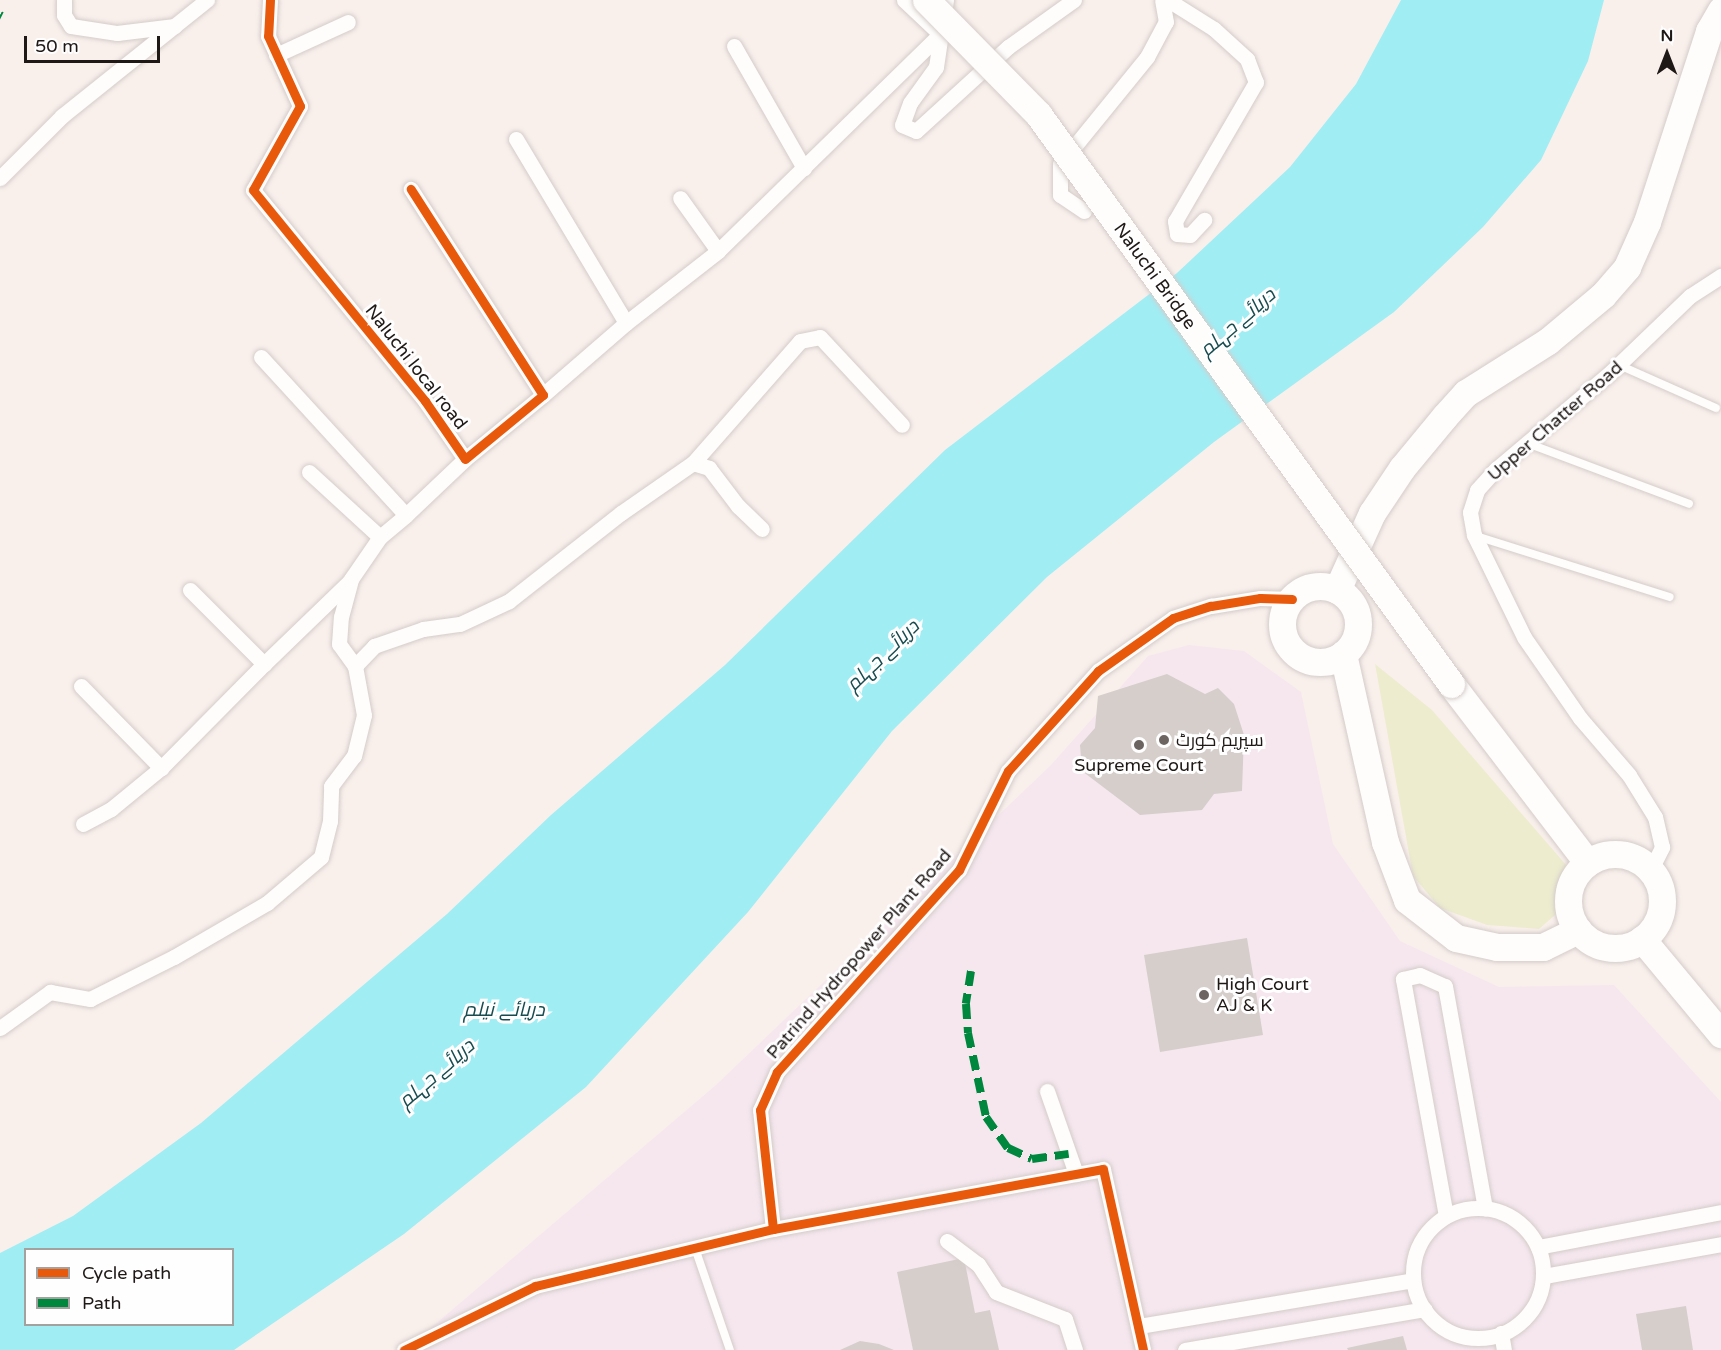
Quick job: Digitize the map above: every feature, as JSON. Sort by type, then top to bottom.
[{"type":"highway","name":"Naluchi Bridge","points":[[926,0],[1038,114],[1451,684],[1588,863]]},
{"type":"highway","points":[[1337,590],[1372,513],[1402,468],[1445,416],[1466,393],[1548,341],[1604,295],[1627,267],[1647,222],[1709,31],[1721,10]]},
{"type":"highway","points":[[1313,587],[1337,590],[1347,597],[1358,621],[1352,645],[1343,654],[1319,662],[1295,653],[1287,644],[1282,626],[1292,599],[1313,587]]},
{"type":"highway","points":[[1343,654],[1385,842],[1407,900],[1456,938],[1497,947],[1543,947],[1578,930]]},
{"type":"highway","points":[[1608,855],[1624,855],[1650,871],[1660,891],[1660,915],[1642,939],[1613,948],[1598,945],[1578,930],[1569,911],[1568,896],[1572,881],[1588,863],[1608,855]]},
{"type":"highway","points":[[1642,939],[1721,1034]]},
{"type":"street","points":[[64,0],[64,15],[71,26],[117,33],[176,26]]},
{"type":"street","points":[[0,178],[62,116],[207,0]]},
{"type":"street","name":"Naluchi local road","points":[[270,0],[268,36],[300,106],[254,190],[425,401],[465,459]]},
{"type":"street","points":[[904,0],[940,34]]},
{"type":"street","points":[[946,0],[936,67],[910,104],[902,125],[916,131],[1008,47],[1074,0]]},
{"type":"street","points":[[1084,211],[1060,195],[1060,164],[1147,57],[1166,22],[1162,0]]},
{"type":"street","points":[[1168,0],[1214,29],[1247,59],[1256,82],[1174,221],[1177,234],[1190,235],[1204,220]]},
{"type":"street","points":[[276,55],[348,22]]},
{"type":"street","points":[[680,198],[717,251],[940,34]]},
{"type":"street","points":[[734,46],[804,168]]},
{"type":"street","points":[[516,139],[626,323]]},
{"type":"street","points":[[411,189],[543,395]]},
{"type":"street","name":"Naluchi local road","points":[[351,579],[380,537],[465,459],[626,323],[717,251]]},
{"type":"street","name":"Upper Chatter Road","points":[[1650,871],[1662,847],[1655,817],[1629,776],[1580,718],[1524,637],[1474,535],[1470,512],[1476,490],[1527,443],[1619,365],[1690,296],[1721,276]]},
{"type":"street","points":[[356,666],[374,646],[423,629],[460,624],[509,601],[621,513],[658,491],[693,463],[800,341],[820,337],[902,425]]},
{"type":"street","points":[[261,357],[406,515]]},
{"type":"street","points":[[693,463],[709,468],[738,506],[762,529]]},
{"type":"street","points":[[309,472],[380,537]]},
{"type":"street","points":[[0,1028],[50,992],[90,999],[174,957],[267,903],[321,857],[330,822],[331,786],[354,756],[364,714],[356,666],[339,644],[341,617],[351,579]]},
{"type":"street","points":[[83,824],[111,809],[161,768],[351,579]]},
{"type":"street","points":[[190,590],[264,664]]},
{"type":"street","name":"Patrind Hydropower Plant Road","points":[[772,1229],[760,1110],[777,1072],[959,870],[1008,771],[1098,671],[1173,618],[1211,606],[1260,598],[1292,599]]},
{"type":"street","points":[[81,686],[161,768]]},
{"type":"street","points":[[1446,1216],[1403,979],[1420,975],[1445,986],[1485,1208]]},
{"type":"street","points":[[1047,1091],[1076,1174]]},
{"type":"street","points":[[404,1350],[535,1286],[772,1229],[1103,1169],[1143,1350]]},
{"type":"street","points":[[1485,1208],[1517,1220],[1538,1247],[1544,1276],[1539,1297],[1528,1315],[1501,1333],[1471,1344],[1449,1331],[1425,1310],[1413,1280],[1414,1258],[1422,1238],[1446,1216],[1455,1211],[1485,1208]]},
{"type":"street","points":[[1538,1247],[1721,1212]]},
{"type":"street","points":[[947,1241],[978,1264],[996,1292],[1065,1320],[1074,1350]]},
{"type":"street","points":[[1544,1276],[1721,1244]]},
{"type":"street","points":[[1139,1326],[1413,1280]]},
{"type":"street","points":[[1185,1350],[1425,1310]]},
{"type":"street","points":[[1501,1333],[1504,1350]]},
{"type":"lane","points":[[1619,365],[1716,408]]},
{"type":"lane","points":[[1527,443],[1689,504]]},
{"type":"lane","points":[[1474,535],[1670,597]]},
{"type":"lane","points":[[695,1248],[730,1350]]},
{"type":"shaded area","points":[[1189,645],[1244,651],[1301,692],[1333,844],[1400,941],[1499,987],[1614,985],[1721,1102],[1721,1350],[405,1350],[716,1085],[1051,765],[1148,656]]},
{"type":"green space","points":[[1375,664],[1432,710],[1586,888],[1539,929],[1487,925],[1440,908],[1413,876]]},
{"type":"water","name":"دریائے نیلم","points":[[1401,0],[1604,0],[1588,61],[1541,160],[1483,227],[1394,312],[1214,442],[1047,577],[892,731],[748,912],[586,1087],[404,1234],[234,1350],[0,1350],[0,1253],[73,1216],[201,1123],[447,914],[551,815],[725,665],[945,450],[1177,273],[1290,167],[1356,84]]},
{"type":"building","name":"سپریم کورٹ","points":[[1167,674],[1205,694],[1218,688],[1234,704],[1244,735],[1242,791],[1214,794],[1202,810],[1140,815],[1082,771],[1080,745],[1095,728],[1098,696]]},
{"type":"building","name":"High Court AJ & K","points":[[1247,938],[1263,1035],[1160,1052],[1144,955]]},
{"type":"building","points":[[964,1258],[975,1313],[990,1310],[999,1350],[913,1350],[897,1272]]},
{"type":"building","points":[[1686,1306],[1693,1350],[1642,1350],[1636,1314]]},
{"type":"building","points":[[1403,1336],[1407,1350],[1348,1350],[1347,1348]]},
{"type":"building","points":[[860,1341],[879,1344],[894,1350],[840,1350]]},
{"type":"marked path","points":[[971,971],[966,1004],[968,1033],[986,1117],[1008,1148],[1032,1159],[1069,1154]]},
{"type":"cycle path","points":[[270,0],[268,36],[300,106],[253,190],[425,401],[465,459],[543,395],[411,189]]},
{"type":"cycle path","points":[[773,1229],[760,1110],[777,1072],[959,870],[1008,771],[1098,671],[1173,618],[1211,606],[1260,598],[1292,599]]},
{"type":"cycle path","points":[[404,1350],[535,1286],[773,1229],[1103,1169],[1143,1350]]},
{"type":"place","name":"سپریم کورٹ","points":[[1164,740]]},
{"type":"place","name":"Supreme Court","points":[[1139,745]]},
{"type":"place","name":"High Court AJ & K","points":[[1204,995]]},
{"type":"water label","name":"دریائے جہلم","points":[[1238,323]]},
{"type":"water label","name":"دریائے جہلم","points":[[883,656]]},
{"type":"water label","name":"دریائے جہلم","points":[[437,1074]]}]
